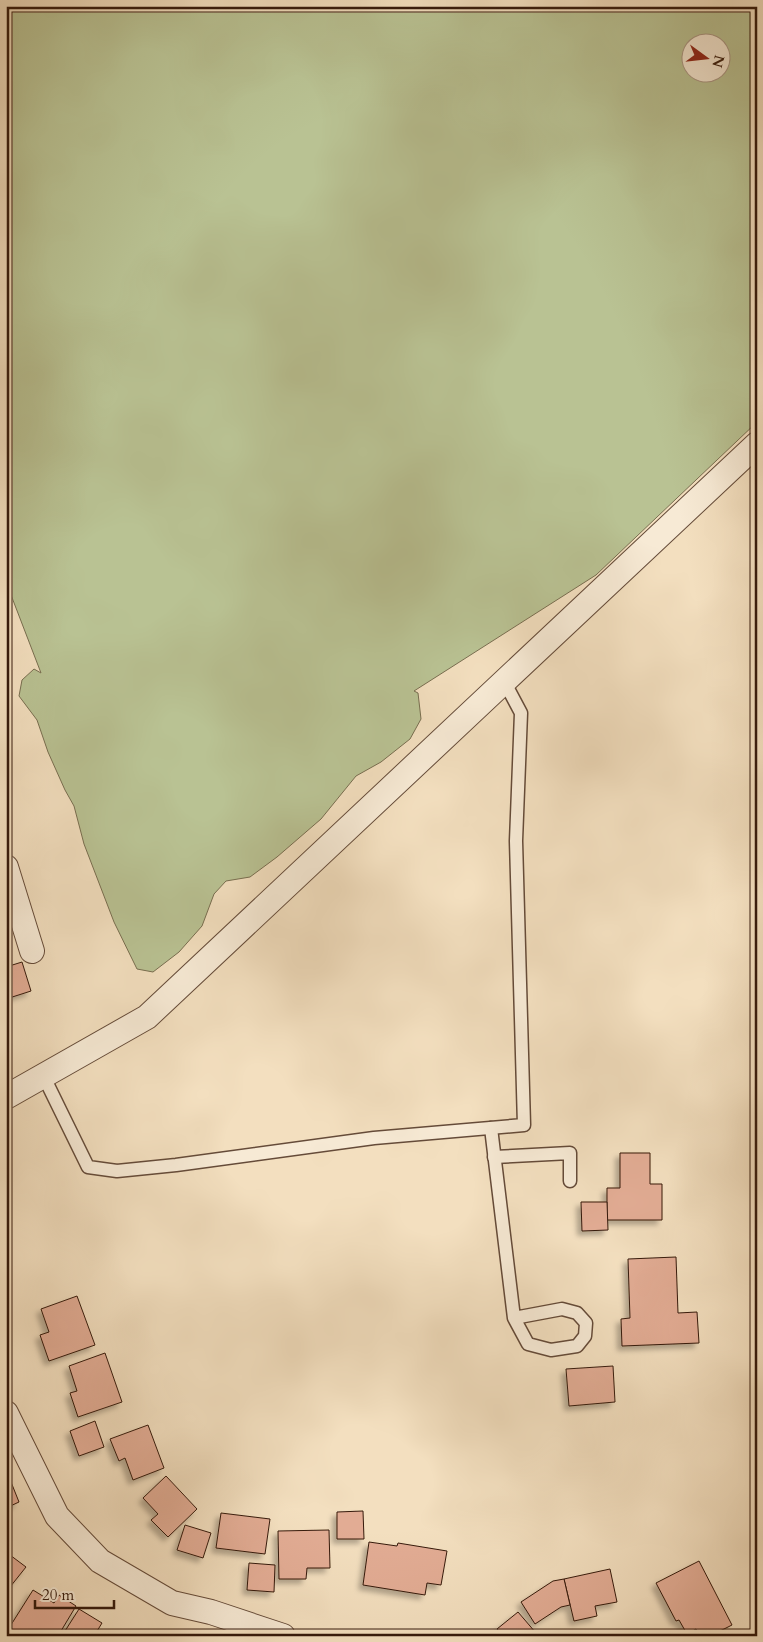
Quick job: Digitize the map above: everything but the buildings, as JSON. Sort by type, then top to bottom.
[{"type":"street","points":[[6,1097],[147,1017],[757,444]]},
{"type":"street","points":[[6,867],[32,951]]},
{"type":"street","points":[[6,1413],[57,1516],[100,1561],[172,1603],[211,1612],[274,1635]]},
{"type":"lane","points":[[43,1075],[88,1167],[107,1170],[117,1171],[176,1165],[374,1138],[524,1125],[516,841],[521,713],[504,681]]},
{"type":"lane","points":[[491,1128],[514,1318],[528,1344],[551,1350],[577,1346],[585,1336],[586,1323],[577,1313],[562,1309],[514,1318]]},
{"type":"lane","points":[[494,1157],[570,1153],[570,1181]]},
{"type":"green space","points":[[6,6],[757,6],[757,422],[596,575],[414,691],[418,693],[421,719],[410,739],[381,762],[356,776],[321,819],[277,857],[250,877],[226,881],[214,894],[202,926],[179,952],[153,972],[137,969],[114,922],[84,844],[74,806],[48,752],[37,720],[19,696],[22,680],[34,669],[41,673],[6,582]]}]
